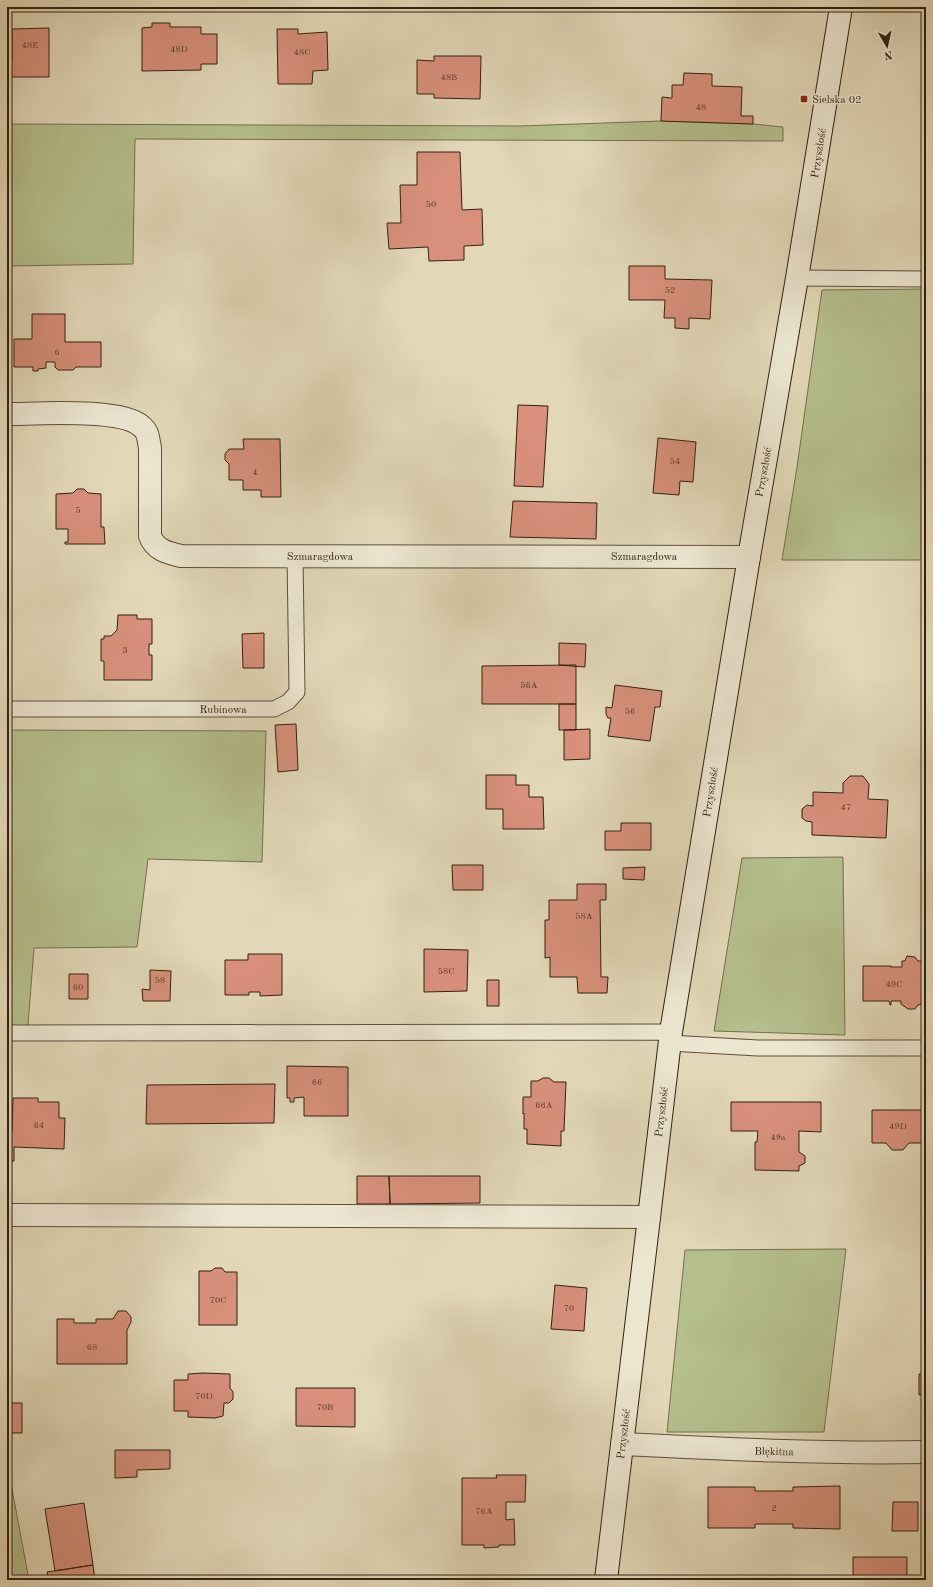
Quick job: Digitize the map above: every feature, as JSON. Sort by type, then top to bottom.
[{"type":"street","name":"Przyszłość","points":[[606,1580],[670,1038],[841,7]]},
{"type":"street","name":"Szmaragdowa","points":[[7,414],[108,414],[128,418],[140,425],[148,434],[150,448],[150,536],[153,544],[164,551],[181,556],[749,556]]},
{"type":"street","points":[[7,1215],[649,1217]]},
{"type":"street","name":"Błękitna","points":[[622,1444],[749,1450],[881,1453],[926,1452]]},
{"type":"lane","points":[[797,278],[926,279]]},
{"type":"lane","name":"Rubinowa","points":[[7,709],[274,709],[288,702],[297,692],[295,556]]},
{"type":"lane","points":[[7,1033],[670,1038],[758,1048],[926,1048]]},
{"type":"green space","points":[[661,121],[753,124],[783,127],[783,141],[135,139],[133,264],[7,266],[7,124],[520,126]]},
{"type":"green space","points":[[926,289],[926,560],[782,560],[797,467],[822,290]]},
{"type":"green space","points":[[7,730],[266,731],[262,862],[148,859],[137,947],[34,948],[28,1025],[7,1042]]},
{"type":"green space","points":[[843,857],[845,1035],[714,1031],[742,858]]},
{"type":"green space","points":[[846,1249],[824,1432],[667,1432],[685,1250]]},
{"type":"green space","points":[[7,1462],[29,1580],[7,1580]]},
{"type":"green space","points":[[342,1576],[571,1578],[570,1580],[341,1580]]},
{"type":"building","points":[[152,23],[170,23],[170,27],[201,27],[201,34],[217,34],[217,64],[201,64],[201,70],[142,71],[142,28],[152,27]]},
{"type":"building","points":[[49,28],[49,77],[7,77],[7,61],[12,61],[12,29]]},
{"type":"building","points":[[277,29],[298,29],[298,34],[327,32],[328,70],[313,71],[312,84],[278,84]]},
{"type":"building","points":[[434,56],[481,56],[480,99],[434,98],[434,94],[417,94],[417,60],[434,61]]},
{"type":"building","points":[[684,73],[712,74],[712,86],[742,87],[741,116],[753,116],[753,124],[661,121],[662,97],[672,98],[672,85],[683,85]]},
{"type":"building","points":[[417,152],[460,152],[462,210],[482,209],[483,245],[464,246],[464,260],[429,261],[428,247],[389,249],[387,223],[401,223],[400,185],[417,185]]},
{"type":"building","points":[[629,266],[665,266],[665,279],[712,280],[710,319],[689,318],[689,329],[675,328],[675,318],[664,318],[665,300],[629,300]]},
{"type":"building","points":[[32,314],[65,314],[65,342],[101,342],[101,367],[76,367],[73,370],[58,370],[55,367],[55,362],[46,362],[46,368],[38,369],[38,371],[33,371],[33,367],[14,367],[14,339],[32,339]]},
{"type":"building","points":[[518,405],[548,406],[543,487],[514,486]]},
{"type":"building","points":[[658,438],[696,442],[693,482],[680,481],[679,495],[653,493]]},
{"type":"building","points":[[243,439],[280,439],[281,497],[261,497],[261,490],[243,490],[243,480],[229,480],[229,464],[225,460],[225,454],[229,449],[244,449]]},
{"type":"building","points":[[77,489],[84,489],[88,493],[101,494],[101,527],[104,527],[105,544],[65,544],[65,542],[68,542],[68,529],[56,529],[56,494],[73,493]]},
{"type":"building","points":[[513,501],[597,503],[596,539],[510,537]]},
{"type":"building","points":[[118,615],[137,615],[137,619],[152,619],[152,644],[149,644],[149,655],[152,655],[152,680],[104,680],[104,661],[101,661],[101,639],[104,639],[104,636],[111,636],[117,630]]},
{"type":"building","points":[[264,633],[264,668],[243,668],[242,634]]},
{"type":"building","points":[[559,643],[586,644],[585,667],[559,665]]},
{"type":"building","points":[[576,665],[576,704],[482,704],[482,666]]},
{"type":"building","points":[[615,685],[662,691],[660,707],[655,707],[650,741],[608,736],[611,718],[608,718],[606,714],[606,707],[612,708]]},
{"type":"building","points":[[559,704],[576,704],[576,730],[559,730]]},
{"type":"building","points":[[296,724],[298,770],[278,772],[275,725]]},
{"type":"building","points":[[590,729],[590,759],[564,760],[564,730]]},
{"type":"building","points":[[486,775],[516,775],[516,785],[529,785],[529,797],[543,797],[544,829],[503,829],[503,809],[486,809]]},
{"type":"building","points":[[850,776],[863,776],[869,784],[868,799],[888,800],[886,838],[812,835],[812,822],[806,821],[802,818],[802,809],[807,805],[813,806],[813,792],[843,793],[843,783]]},
{"type":"building","points":[[621,823],[651,823],[651,850],[605,850],[605,831],[621,831]]},
{"type":"building","points":[[452,865],[483,865],[483,890],[453,890]]},
{"type":"building","points":[[645,867],[644,880],[623,879],[623,868]]},
{"type":"building","points":[[577,884],[606,884],[606,900],[600,900],[601,977],[608,977],[607,993],[578,993],[577,977],[550,977],[550,957],[545,958],[545,920],[549,920],[549,900],[577,900]]},
{"type":"building","points":[[424,949],[468,950],[467,991],[424,992]]},
{"type":"building","points":[[248,954],[282,954],[282,995],[260,996],[260,992],[249,992],[249,995],[225,995],[225,960],[248,960]]},
{"type":"building","points":[[907,956],[915,957],[918,961],[925,961],[924,1004],[918,1005],[915,1009],[908,1009],[901,1004],[901,1001],[891,1001],[890,1005],[889,1001],[863,1001],[863,966],[902,967],[902,961],[905,961]]},
{"type":"building","points":[[150,970],[171,971],[170,1001],[143,1001],[142,989],[150,990]]},
{"type":"building","points":[[69,974],[88,974],[88,999],[69,999]]},
{"type":"building","points":[[487,980],[499,980],[499,1006],[487,1006]]},
{"type":"building","points":[[287,1066],[348,1067],[348,1116],[304,1116],[304,1097],[294,1098],[294,1102],[290,1102],[290,1098],[287,1098]]},
{"type":"building","points":[[543,1078],[549,1078],[554,1082],[566,1082],[564,1131],[561,1131],[561,1146],[527,1144],[527,1129],[524,1129],[523,1097],[531,1097],[531,1081],[538,1081]]},
{"type":"building","points":[[275,1084],[274,1123],[146,1124],[147,1085]]},
{"type":"building","points":[[13,1098],[38,1098],[38,1102],[59,1102],[59,1118],[65,1118],[64,1149],[14,1147],[14,1161],[7,1161],[7,1132],[12,1132]]},
{"type":"building","points":[[731,1102],[821,1102],[821,1132],[799,1131],[799,1152],[805,1156],[805,1163],[799,1166],[799,1171],[755,1170],[755,1142],[757,1142],[758,1131],[731,1131]]},
{"type":"building","points":[[872,1110],[924,1110],[924,1143],[909,1143],[903,1150],[892,1150],[886,1143],[872,1143]]},
{"type":"building","points":[[357,1176],[389,1176],[390,1204],[357,1204]]},
{"type":"building","points":[[389,1176],[480,1176],[480,1203],[390,1204]]},
{"type":"building","points":[[215,1268],[222,1268],[225,1272],[237,1272],[237,1325],[199,1325],[199,1271],[211,1271]]},
{"type":"building","points":[[555,1285],[587,1288],[584,1331],[551,1329]]},
{"type":"building","points":[[118,1311],[126,1311],[131,1317],[131,1322],[127,1330],[127,1364],[57,1364],[57,1319],[74,1319],[74,1323],[96,1323],[96,1319],[113,1319]]},
{"type":"building","points":[[925,1360],[926,1414],[925,1395],[919,1395],[919,1374],[925,1374]]},
{"type":"building","points":[[188,1374],[230,1374],[230,1388],[233,1392],[233,1399],[229,1403],[224,1403],[223,1416],[215,1418],[188,1417],[188,1411],[174,1411],[174,1380],[188,1380]]},
{"type":"building","points":[[296,1388],[355,1388],[355,1427],[296,1426]]},
{"type":"building","points":[[7,1403],[22,1403],[22,1433],[7,1433]]},
{"type":"building","points":[[115,1450],[170,1450],[170,1469],[137,1470],[137,1477],[115,1478]]},
{"type":"building","points":[[496,1475],[526,1475],[525,1502],[506,1502],[506,1520],[514,1519],[515,1545],[499,1545],[499,1547],[484,1548],[484,1545],[462,1545],[462,1478],[497,1478]]},
{"type":"building","points":[[840,1486],[840,1529],[793,1528],[793,1524],[755,1524],[755,1528],[708,1528],[708,1487],[755,1487],[755,1491],[793,1491],[793,1487]]},
{"type":"building","points":[[893,1502],[918,1502],[918,1531],[892,1531]]},
{"type":"building","points":[[84,1503],[93,1565],[55,1571],[45,1509]]},
{"type":"building","points":[[853,1557],[907,1557],[907,1580],[853,1580]]},
{"type":"building","points":[[93,1565],[95,1580],[49,1580],[47,1572]]},
{"type":"place","name":"Sielska 02","points":[[804,99]]}]
